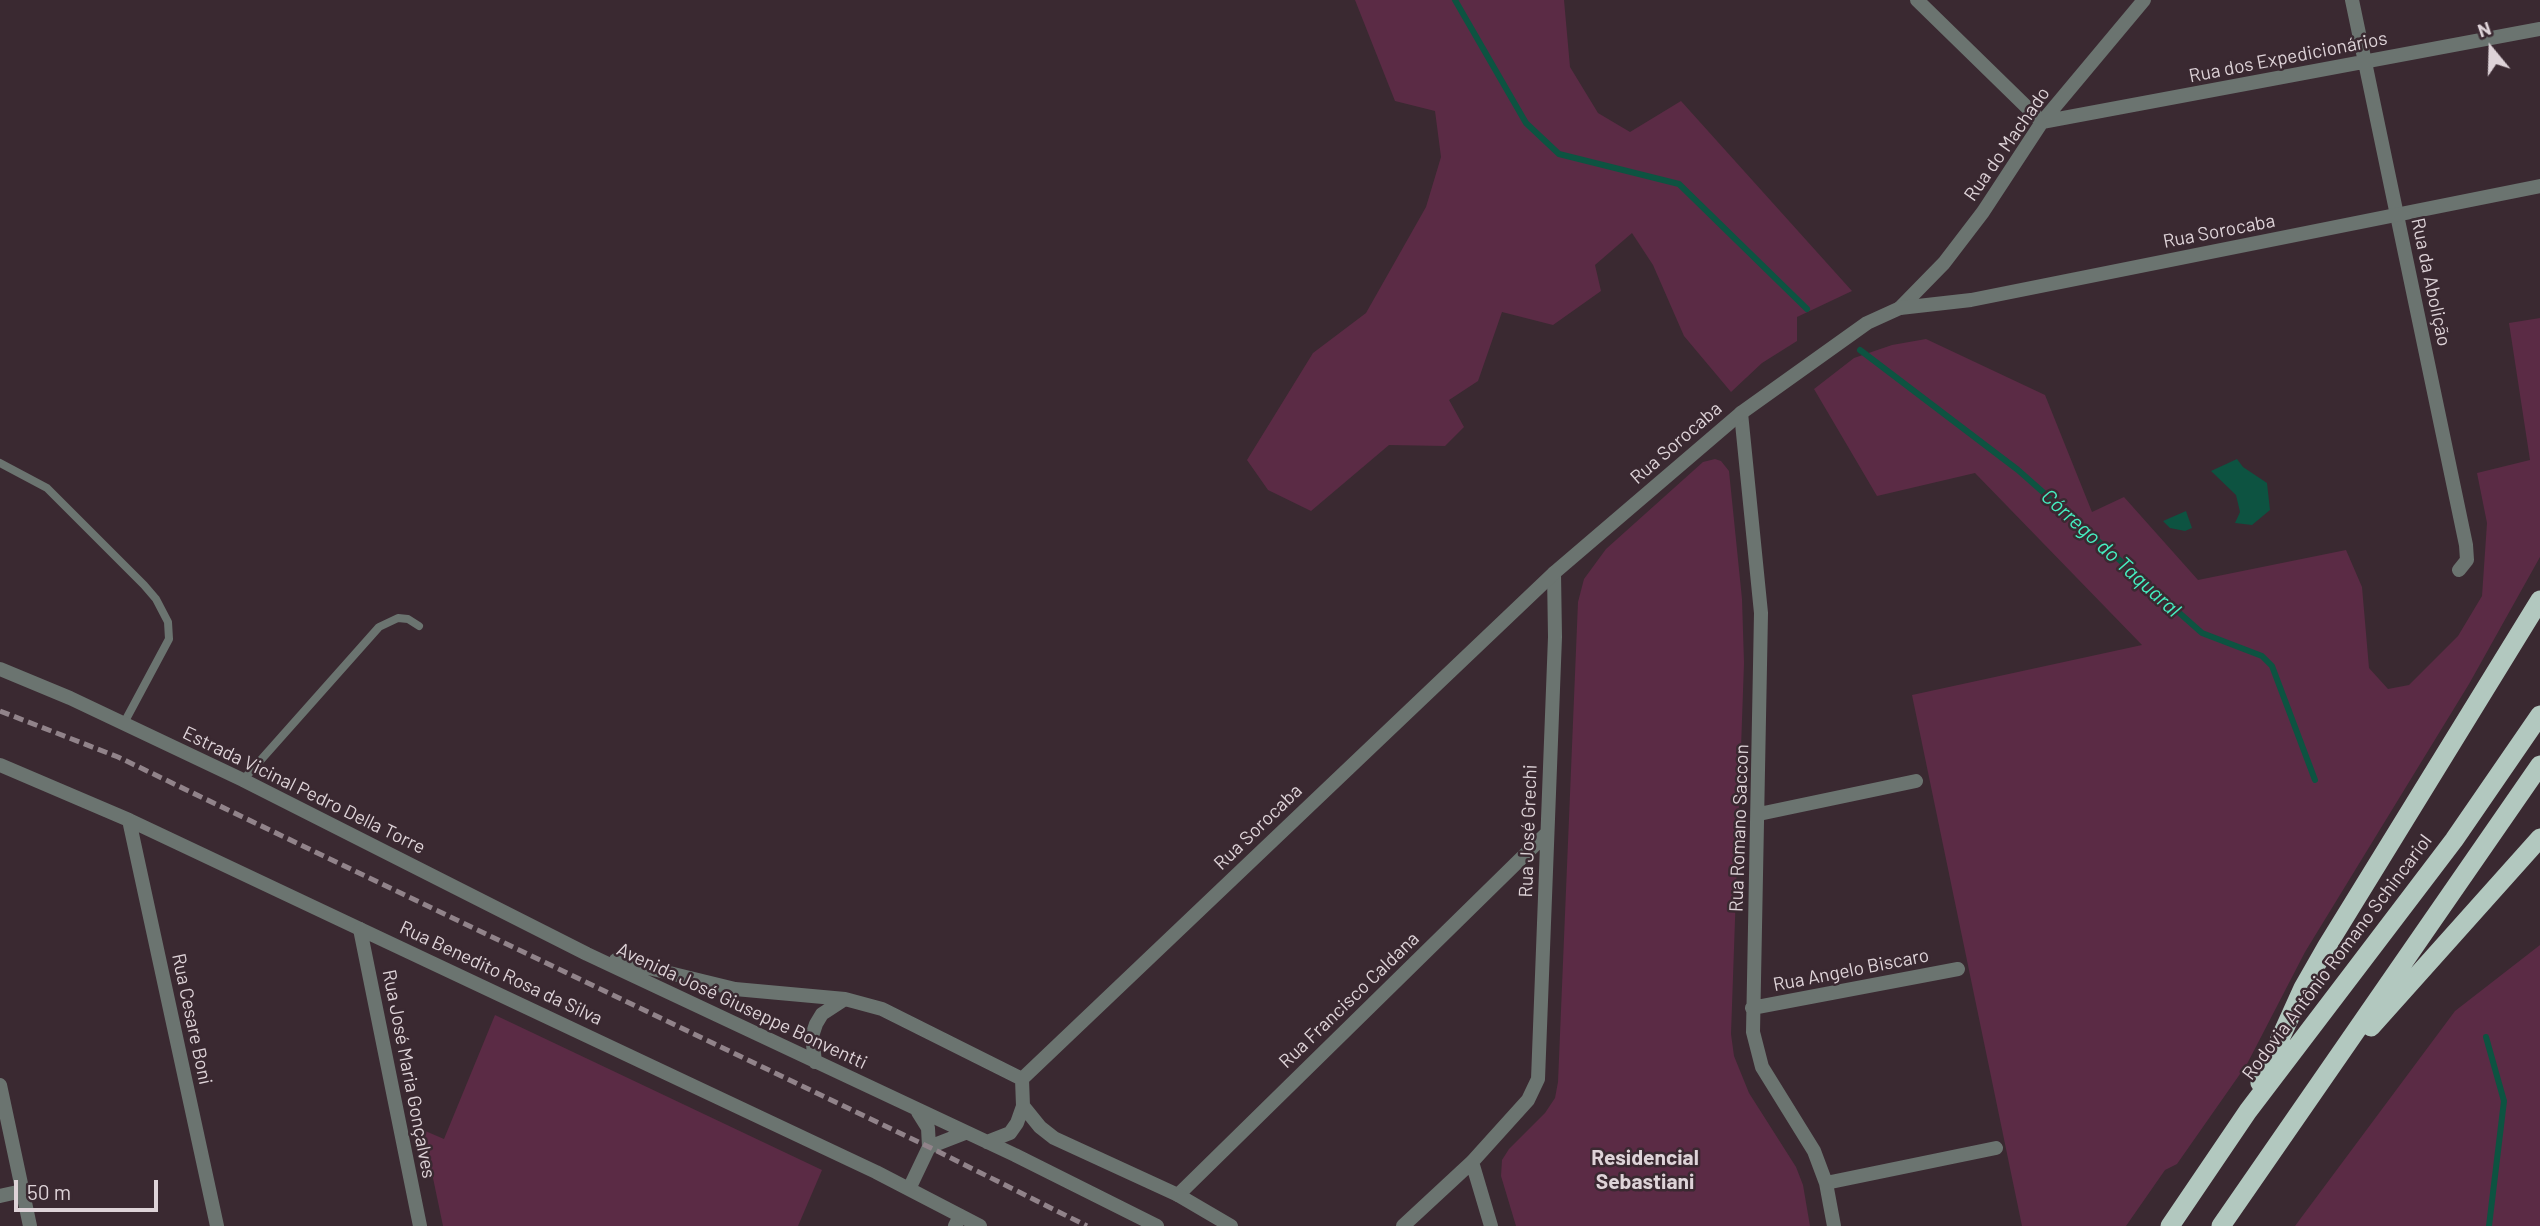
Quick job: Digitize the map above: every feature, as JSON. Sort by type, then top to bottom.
[{"type":"highway","points":[[2248,1111],[2283,1030],[2315,967],[2540,600]]},
{"type":"highway","name":"Rodovia Antônio Romano Schincariol","points":[[2170,1226],[2248,1111],[2454,840],[2540,715]]},
{"type":"highway","points":[[2221,1226],[2540,765]]},
{"type":"highway","points":[[2312,1093],[2540,838]]},
{"type":"street","points":[[1917,0],[2042,122]]},
{"type":"street","name":"Rua do Machado","points":[[1900,308],[1960,242],[2042,122],[2144,0]]},
{"type":"street","name":"Rua da Abolição","points":[[2352,0],[2466,545],[2467,560],[2459,570]]},
{"type":"street","name":"Rua dos Expedicionários","points":[[2042,122],[2540,29]]},
{"type":"street","name":"Rua Sorocaba","points":[[1023,1079],[1554,573],[1741,413],[1867,323],[1900,308],[1971,300],[2540,186]]},
{"type":"street","name":"Rua Romano Saccon","points":[[1741,413],[1761,612],[1759,814],[1752,1008],[1755,1050],[1762,1067],[1814,1151],[1826,1182],[1834,1226]]},
{"type":"street","name":"Rua José Grechi","points":[[1472,1162],[1535,1090],[1548,834],[1555,637],[1554,573]]},
{"type":"street","name":"Estrada Vicinal Pedro Della Torre","points":[[0,669],[124,723],[243,780],[587,954]]},
{"type":"street","name":"Rua Benedito Rosa da Silva","points":[[0,765],[130,821],[909,1189],[957,1221],[981,1226]]},
{"type":"street","points":[[1759,814],[1916,781]]},
{"type":"street","name":"Rua Cesare Boni","points":[[130,821],[217,1226]]},
{"type":"street","name":"Rua Francisco Caldana","points":[[1178,1195],[1548,834]]},
{"type":"street","name":"Rua José Maria Gonçalves","points":[[360,929],[420,1226]]},
{"type":"street","name":"Avenida José Giuseppe Bonventti","points":[[587,954],[735,989],[845,999],[882,1009],[1023,1079]]},
{"type":"street","name":"Avenida José Giuseppe Bonventti","points":[[587,954],[918,1112],[987,1142],[1157,1226]]},
{"type":"street","name":"Rua Angelo Biscaro","points":[[1752,1008],[1958,969]]},
{"type":"street","points":[[815,1062],[812,1036],[816,1024],[822,1014],[845,999]]},
{"type":"street","points":[[987,1142],[1010,1133],[1017,1123],[1023,1106],[1023,1079]]},
{"type":"street","points":[[0,1085],[30,1226]]},
{"type":"street","points":[[1023,1106],[1040,1127],[1054,1138],[1178,1195],[1231,1226]]},
{"type":"street","points":[[909,1189],[929,1147],[928,1128],[918,1112]]},
{"type":"street","points":[[929,1147],[965,1133]]},
{"type":"street","points":[[1826,1182],[1996,1148]]},
{"type":"street","points":[[1402,1226],[1472,1162],[1490,1226]]},
{"type":"street","points":[[0,1196],[22,1191]]},
{"type":"lane","points":[[0,463],[47,488],[156,598],[168,622],[169,639],[124,723]]},
{"type":"lane","points":[[243,780],[379,627],[398,618],[408,619],[419,626]]},
{"type":"shaded area","points":[[1355,0],[1564,0],[1570,67],[1598,113],[1630,132],[1681,101],[1852,291],[1797,317],[1797,341],[1762,363],[1731,392],[1684,336],[1653,265],[1632,233],[1595,265],[1601,291],[1553,325],[1502,312],[1478,381],[1449,400],[1464,427],[1445,446],[1389,445],[1311,511],[1268,490],[1247,460],[1313,353],[1366,313],[1426,207],[1441,157],[1435,111],[1395,101]]},
{"type":"shaded area","points":[[2540,318],[2540,557],[2469,684],[2305,952],[2247,1064],[2177,1164],[2165,1170],[2126,1226],[2022,1226],[1912,695],[2142,645],[1975,473],[1877,496],[1814,389],[1854,358],[1892,345],[1926,339],[2045,395],[2092,512],[2124,497],[2198,580],[2346,550],[2362,587],[2369,668],[2388,689],[2409,685],[2458,636],[2482,596],[2487,523],[2477,473],[2530,460],[2509,323]]},
{"type":"shaded area","points":[[1715,459],[1721,461],[1729,471],[1742,599],[1744,663],[1731,1034],[1734,1056],[1749,1093],[1796,1167],[1803,1185],[1810,1226],[1516,1226],[1501,1176],[1502,1160],[1509,1149],[1545,1113],[1555,1098],[1558,1082],[1578,602],[1584,579],[1606,549],[1703,462]]},
{"type":"shaded area","points":[[2237,459],[2243,467],[2267,483],[2270,510],[2252,525],[2235,523],[2240,512],[2236,495],[2211,471]]},
{"type":"shaded area","points":[[2186,511],[2192,528],[2185,531],[2170,528],[2163,521]]},
{"type":"shaded area","points":[[2540,945],[2540,1226],[2295,1226],[2455,1011]]},
{"type":"shaded area","points":[[495,1015],[822,1170],[798,1226],[443,1226],[423,1130],[444,1139]]},
{"type":"waterway","name":"Córrego do Taquaral","points":[[1455,0],[1526,123],[1559,154],[1679,184],[1807,309]]},
{"type":"waterway","name":"Córrego do Taquaral","points":[[1860,350],[2018,470],[2202,633],[2262,656],[2272,666],[2315,780]]},
{"type":"waterway","name":"Córrego do Taquaral","points":[[2486,1037],[2504,1101],[2489,1226]]},
{"type":"railway","points":[[0,711],[118,757],[929,1147],[1087,1226]]},
{"type":"district","name":"Residencial Sebastiani","points":[[1645,1170]]}]
